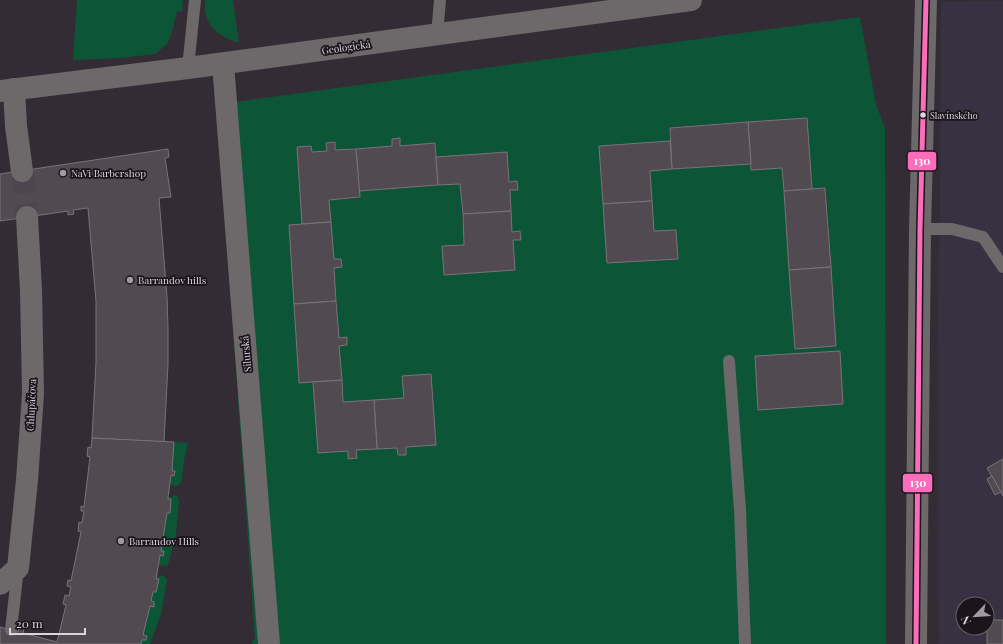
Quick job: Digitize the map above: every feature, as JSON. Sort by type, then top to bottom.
[{"type":"street","name":"Geologická","points":[[7,90],[223,64],[691,0]]},
{"type":"street","points":[[916,644],[920,229],[926,0]]},
{"type":"street","name":"Silurská","points":[[223,64],[269,644]]},
{"type":"street","points":[[7,90],[16,126],[22,171]]},
{"type":"street","name":"Chlupáčova","points":[[18,568],[33,394],[31,290],[27,217]]},
{"type":"street","points":[[0,586],[18,568]]},
{"type":"lane","points":[[188,68],[195,0]]},
{"type":"lane","points":[[437,35],[440,0]]},
{"type":"lane","points":[[920,229],[952,229],[983,237],[1003,267]]},
{"type":"lane","points":[[729,361],[740,510],[745,644]]},
{"type":"lane","points":[[11,630],[18,568]]},
{"type":"shaded area","points":[[1003,1],[1003,644],[939,644],[938,306],[941,2]]},
{"type":"green space","points":[[77,0],[183,0],[182,12],[177,11],[172,32],[167,44],[155,54],[121,58],[73,60]]},
{"type":"green space","points":[[205,0],[233,0],[239,43],[224,36],[213,28],[206,16]]},
{"type":"green space","points":[[860,17],[876,105],[885,128],[886,644],[251,644],[255,638],[217,105]],"holes":[[[807,118],[812,189],[826,188],[836,346],[795,348],[782,168],[752,170],[751,164],[650,171],[654,231],[676,230],[678,259],[608,263],[599,146],[670,141],[670,127]],[[400,138],[400,146],[435,143],[436,157],[507,152],[509,182],[517,181],[517,190],[510,190],[512,232],[520,231],[521,240],[513,240],[515,270],[444,274],[442,246],[464,245],[460,184],[359,191],[360,198],[329,200],[334,259],[341,259],[342,267],[334,268],[339,338],[347,337],[347,345],[339,346],[343,402],[404,398],[403,376],[431,374],[436,445],[406,447],[406,455],[398,455],[397,448],[356,450],[356,458],[348,459],[348,451],[318,453],[313,382],[299,383],[289,225],[302,224],[297,147],[311,146],[312,152],[327,151],[326,143],[335,143],[335,150],[392,146],[392,139]],[[839,351],[843,404],[758,410],[755,356]]]},
{"type":"green space","points":[[174,442],[188,443],[181,483],[177,486],[170,485],[171,475],[174,476],[175,471],[172,471]]},
{"type":"green space","points":[[172,495],[177,496],[179,501],[176,534],[168,565],[158,565],[160,555],[163,556],[164,551],[161,551],[167,513],[170,512],[171,500],[168,499],[168,497],[172,497]]},
{"type":"green space","points":[[160,575],[164,576],[167,580],[161,614],[150,644],[141,644],[142,640],[146,640],[146,636],[143,635],[150,606],[154,606],[154,602],[151,601],[153,592],[156,592],[159,580],[156,579],[156,576],[159,577]]},
{"type":"building","points":[[807,118],[812,189],[784,191],[782,168],[751,170],[748,122]]},
{"type":"building","points":[[748,122],[751,164],[672,169],[670,128]]},
{"type":"building","points":[[400,138],[400,146],[435,143],[438,185],[359,191],[356,149],[392,146],[392,139]]},
{"type":"building","points":[[670,141],[672,169],[650,171],[652,201],[603,204],[599,146]]},
{"type":"building","points":[[335,142],[335,150],[356,149],[360,197],[329,200],[331,222],[302,224],[297,147],[311,146],[312,152],[327,151],[326,143]]},
{"type":"building","name":"Barrandov hills","points":[[168,149],[169,157],[165,158],[171,197],[159,198],[168,328],[168,364],[164,442],[92,438],[96,362],[96,301],[88,208],[73,210],[74,214],[68,215],[68,211],[0,221],[0,174]]},
{"type":"building","points":[[507,152],[509,182],[517,181],[518,190],[510,190],[511,211],[463,214],[460,184],[438,185],[436,157]]},
{"type":"building","points":[[825,188],[831,267],[789,270],[784,191]]},
{"type":"building","points":[[652,201],[654,231],[676,230],[678,259],[607,263],[603,204]]},
{"type":"building","points":[[511,211],[512,232],[520,231],[521,240],[513,240],[515,270],[444,275],[442,246],[464,245],[463,214]]},
{"type":"building","points":[[331,222],[334,259],[341,259],[342,267],[334,268],[336,301],[294,304],[289,225]]},
{"type":"building","points":[[831,267],[836,346],[795,349],[789,270]]},
{"type":"building","points":[[336,301],[339,338],[347,337],[347,345],[339,346],[342,380],[299,383],[294,304]]},
{"type":"building","points":[[840,351],[843,404],[758,410],[755,356]]},
{"type":"building","points":[[431,374],[436,445],[406,447],[406,455],[398,455],[397,448],[377,449],[374,400],[404,398],[402,376]]},
{"type":"building","points":[[342,380],[343,402],[374,400],[377,449],[356,450],[357,458],[348,459],[348,451],[318,453],[313,382]]},
{"type":"building","name":"Barrandov Hills","points":[[92,438],[174,442],[172,471],[175,471],[174,476],[171,475],[168,497],[168,499],[171,499],[170,513],[167,513],[161,551],[164,551],[163,556],[160,555],[156,579],[159,579],[156,592],[153,592],[151,601],[154,602],[154,607],[150,606],[143,635],[147,636],[146,640],[142,640],[141,644],[0,644],[0,627],[18,632],[19,629],[24,630],[23,633],[57,642],[66,605],[63,604],[65,595],[69,596],[71,587],[67,586],[68,580],[71,581],[81,532],[78,531],[79,522],[82,523],[84,511],[81,511],[81,506],[84,507],[90,457],[87,456],[88,447],[91,448]]},
{"type":"building","points":[[1003,459],[1003,496],[987,468]]},
{"type":"building","points":[[992,476],[1001,492],[995,495],[987,479]]},
{"type":"building","points":[[995,620],[1003,620],[1003,644],[987,644],[987,636],[995,636]]},
{"type":"tunnel","points":[[22,171],[27,217]]},
{"type":"transit line","name":"130","points":[[916,644],[920,229],[926,0]]},
{"type":"place","name":"Slavínského","points":[[923,115]]},
{"type":"place","name":"NaVi Barbershop","points":[[63,173]]},
{"type":"place","name":"Barrandov hills","points":[[130,280]]},
{"type":"place","name":"Barrandov Hills","points":[[121,541]]}]
